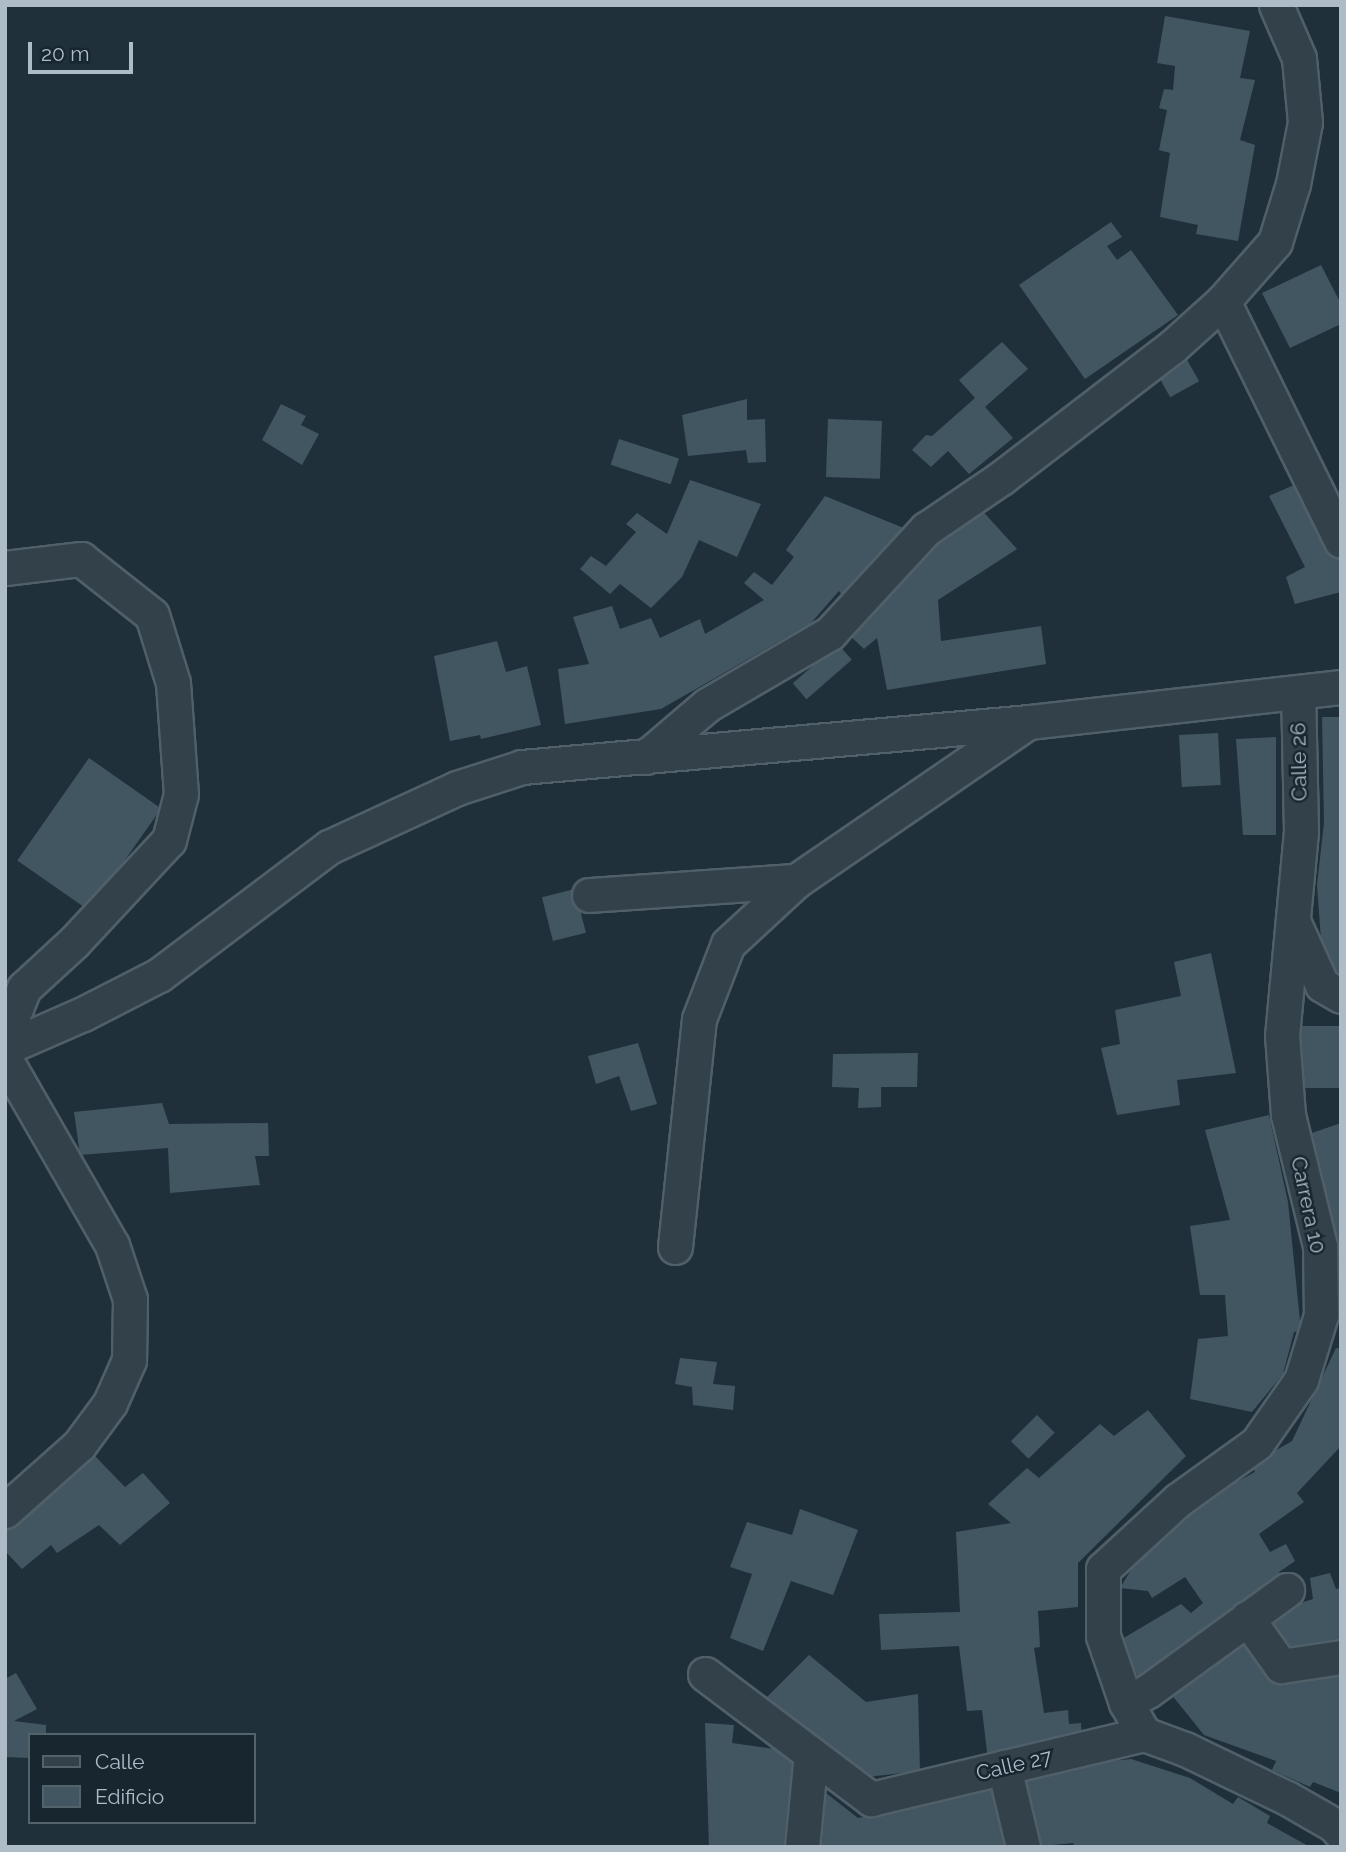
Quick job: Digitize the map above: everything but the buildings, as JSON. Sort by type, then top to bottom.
[{"type":"street","points":[[646,757],[707,705],[830,633],[926,529],[1001,478],[1161,355],[1223,301],[1275,242],[1293,184],[1304,122],[1299,58],[1276,5]]},
{"type":"street","points":[[1223,301],[1341,541]]},
{"type":"street","points":[[5,568],[81,559],[152,615],[173,682],[181,794],[169,840],[74,942],[24,988],[5,1036]]},
{"type":"street","points":[[5,1048],[83,1014],[159,975],[329,847],[457,788],[522,767],[1029,722],[1341,687]]},
{"type":"street","name":"Calle 26","points":[[1298,693],[1301,831]]},
{"type":"street","points":[[675,1247],[699,1019],[728,944],[796,881],[1029,722]]},
{"type":"street","name":"Carrera 10","points":[[1144,1734],[1126,1703],[1103,1636],[1103,1569],[1178,1500],[1257,1443],[1301,1380],[1331,1306],[1320,1246],[1288,1115],[1282,1036],[1301,831]]},
{"type":"street","points":[[589,895],[796,881]]},
{"type":"street","points":[[1291,917],[1322,985],[1341,996]]},
{"type":"street","points":[[5,1059],[112,1245],[131,1299],[129,1360],[110,1403],[79,1445],[5,1511]]},
{"type":"street","points":[[1126,1703],[1287,1590]]},
{"type":"street","points":[[1247,1618],[1281,1666],[1341,1657]]},
{"type":"street","name":"Calle 27","points":[[705,1674],[871,1799],[1144,1734]]},
{"type":"street","points":[[1144,1734],[1185,1749],[1338,1826]]},
{"type":"street","points":[[802,1847],[811,1754]]},
{"type":"street","points":[[1004,1767],[1023,1847]]}]
